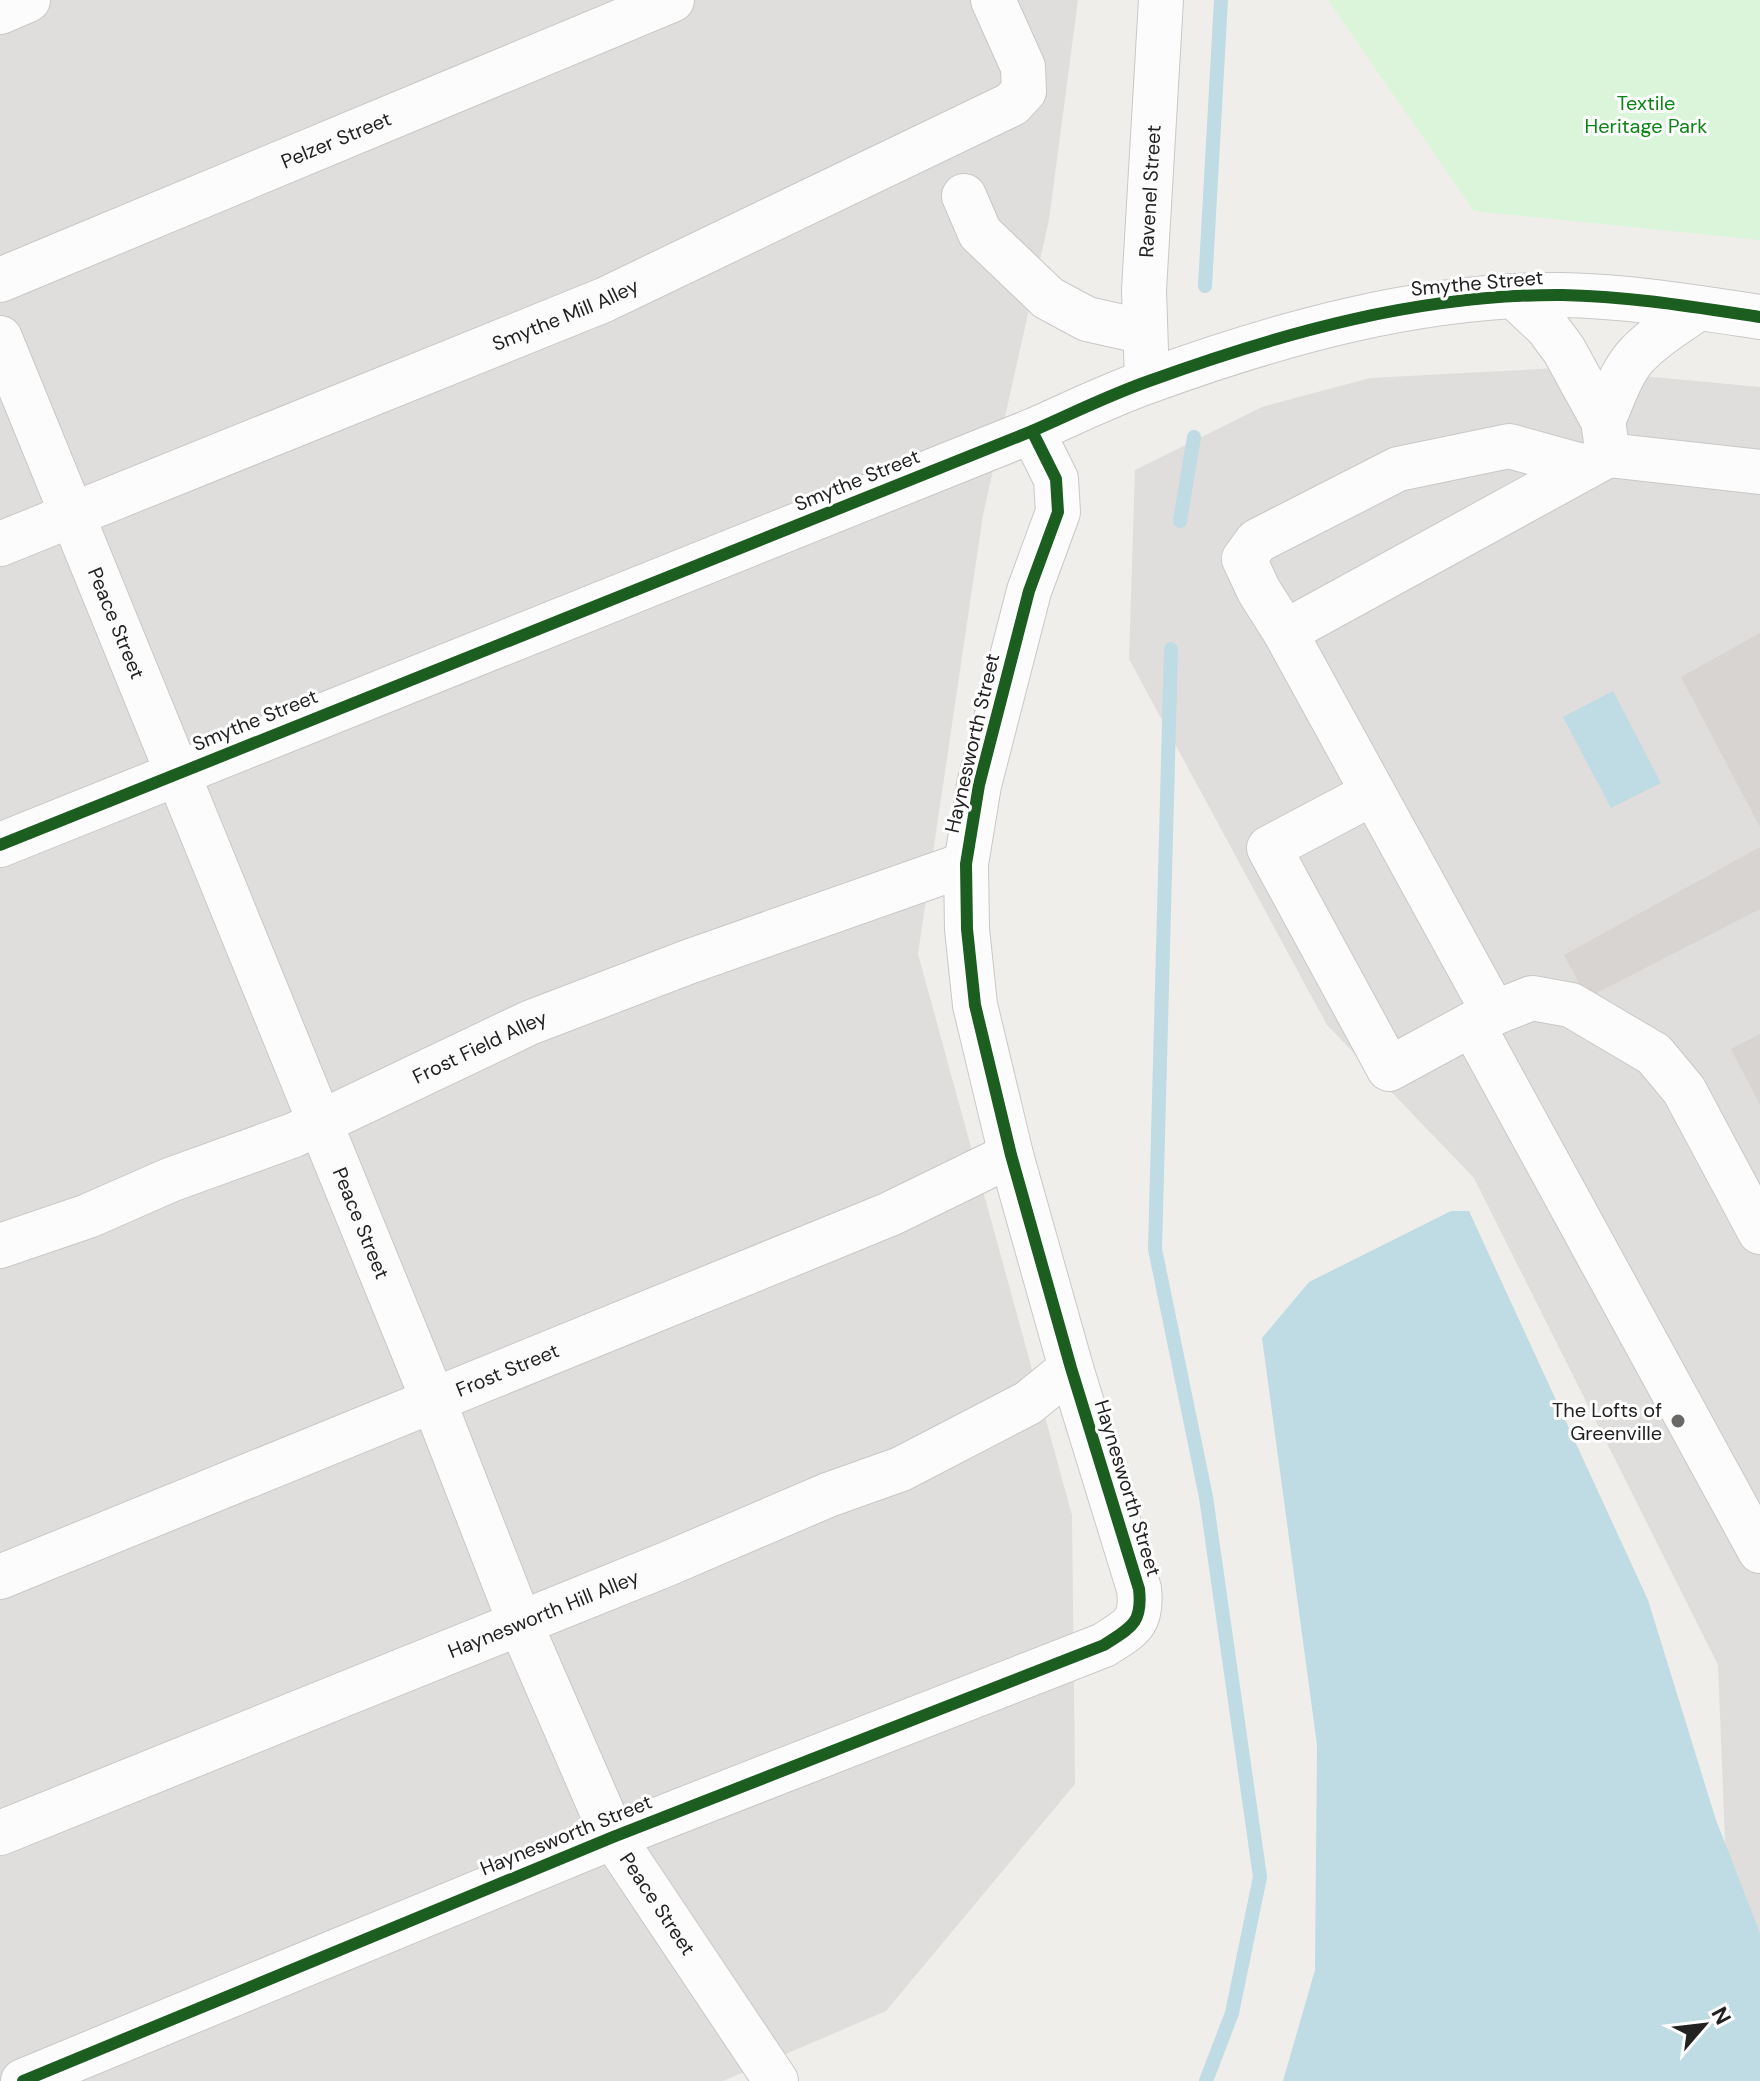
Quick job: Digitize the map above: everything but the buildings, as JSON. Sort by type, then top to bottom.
[{"type":"street","points":[[0,12],[28,0]]},
{"type":"street","name":"Pelzer Street","points":[[0,280],[672,0]]},
{"type":"street","name":"Smythe Mill Alley","points":[[0,544],[604,300],[1012,104],[1024,91],[1023,67],[993,0]]},
{"type":"street","name":"Ravenel Street","points":[[1147,381],[1144,290],[1161,0]]},
{"type":"street","points":[[964,196],[980,233],[1048,298],[1087,319],[1145,332]]},
{"type":"street","name":"Smythe Street","points":[[0,845],[1032,431],[1147,381],[1271,341],[1359,317],[1460,300],[1515,297],[1562,295],[1653,301],[1760,317]]},
{"type":"street","points":[[1515,297],[1547,327],[1564,350],[1599,448]]},
{"type":"street","points":[[1285,632],[1599,448],[1621,379],[1636,355],[1699,308]]},
{"type":"street","name":"Peace Street","points":[[0,338],[434,1402],[520,1623],[613,1837],[776,2081]]},
{"type":"street","name":"Haynesworth Street","points":[[23,2081],[613,1837],[1104,1645],[1133,1627],[1141,1608],[1139,1589],[1071,1368],[1011,1155],[975,1005],[967,929],[966,864],[979,785],[1025,606],[1058,512],[1056,479],[1032,431]]},
{"type":"street","points":[[1760,472],[1599,448],[1509,446],[1398,469],[1257,541],[1244,559],[1373,793],[1483,1018],[1760,1551]]},
{"type":"street","points":[[1373,793],[1269,848],[1389,1069],[1483,1018],[1532,998],[1571,1005],[1654,1054],[1684,1090],[1760,1232]]},
{"type":"street","name":"Frost Field Alley","points":[[0,1246],[88,1216],[170,1180],[294,1135],[529,1023],[688,962],[966,864]]},
{"type":"street","name":"Frost Street","points":[[0,1577],[890,1214],[1011,1155]]},
{"type":"street","name":"Haynesworth Hill Alley","points":[[0,1833],[667,1564],[828,1495],[901,1469],[1028,1403],[1071,1368]]},
{"type":"shaded area","points":[[0,0],[1078,0],[1049,220],[983,515],[918,954],[1072,1515],[1075,1784],[886,2011],[723,2081],[0,2081]]},
{"type":"shaded area","name":"The Lofts of Greenville","points":[[1557,368],[1760,387],[1760,2081],[1729,1942],[1718,1665],[1474,1178],[1327,1025],[1129,659],[1135,470],[1262,407],[1370,378]]},
{"type":"green space","name":"Textile Heritage Park","points":[[1328,0],[1760,0],[1760,240],[1474,211]]},
{"type":"water","points":[[1613,691],[1661,783],[1611,808],[1563,717]]},
{"type":"water","points":[[1451,1211],[1469,1211],[1648,1600],[1716,1820],[1760,1933],[1760,2081],[1283,2081],[1315,1970],[1317,1745],[1262,1338],[1309,1282]]},
{"type":"waterway","points":[[1205,286],[1221,0]]},
{"type":"waterway","points":[[1180,521],[1194,437]]},
{"type":"waterway","points":[[1171,649],[1155,1249],[1206,1497],[1260,1877],[1232,2013],[1206,2081]]},
{"type":"cycle path","points":[[0,845],[1032,431],[1119,392],[1249,347],[1300,332],[1404,309],[1509,296],[1612,297],[1760,317]]},
{"type":"cycle path","points":[[23,2081],[613,1837],[1104,1645],[1128,1629],[1137,1618],[1139,1589],[1071,1368],[1011,1155],[975,1005],[967,929],[966,864],[979,785],[1029,591],[1058,512],[1056,479],[1032,431]]},
{"type":"place","name":"The Lofts of Greenville","points":[[1678,1421]]}]
